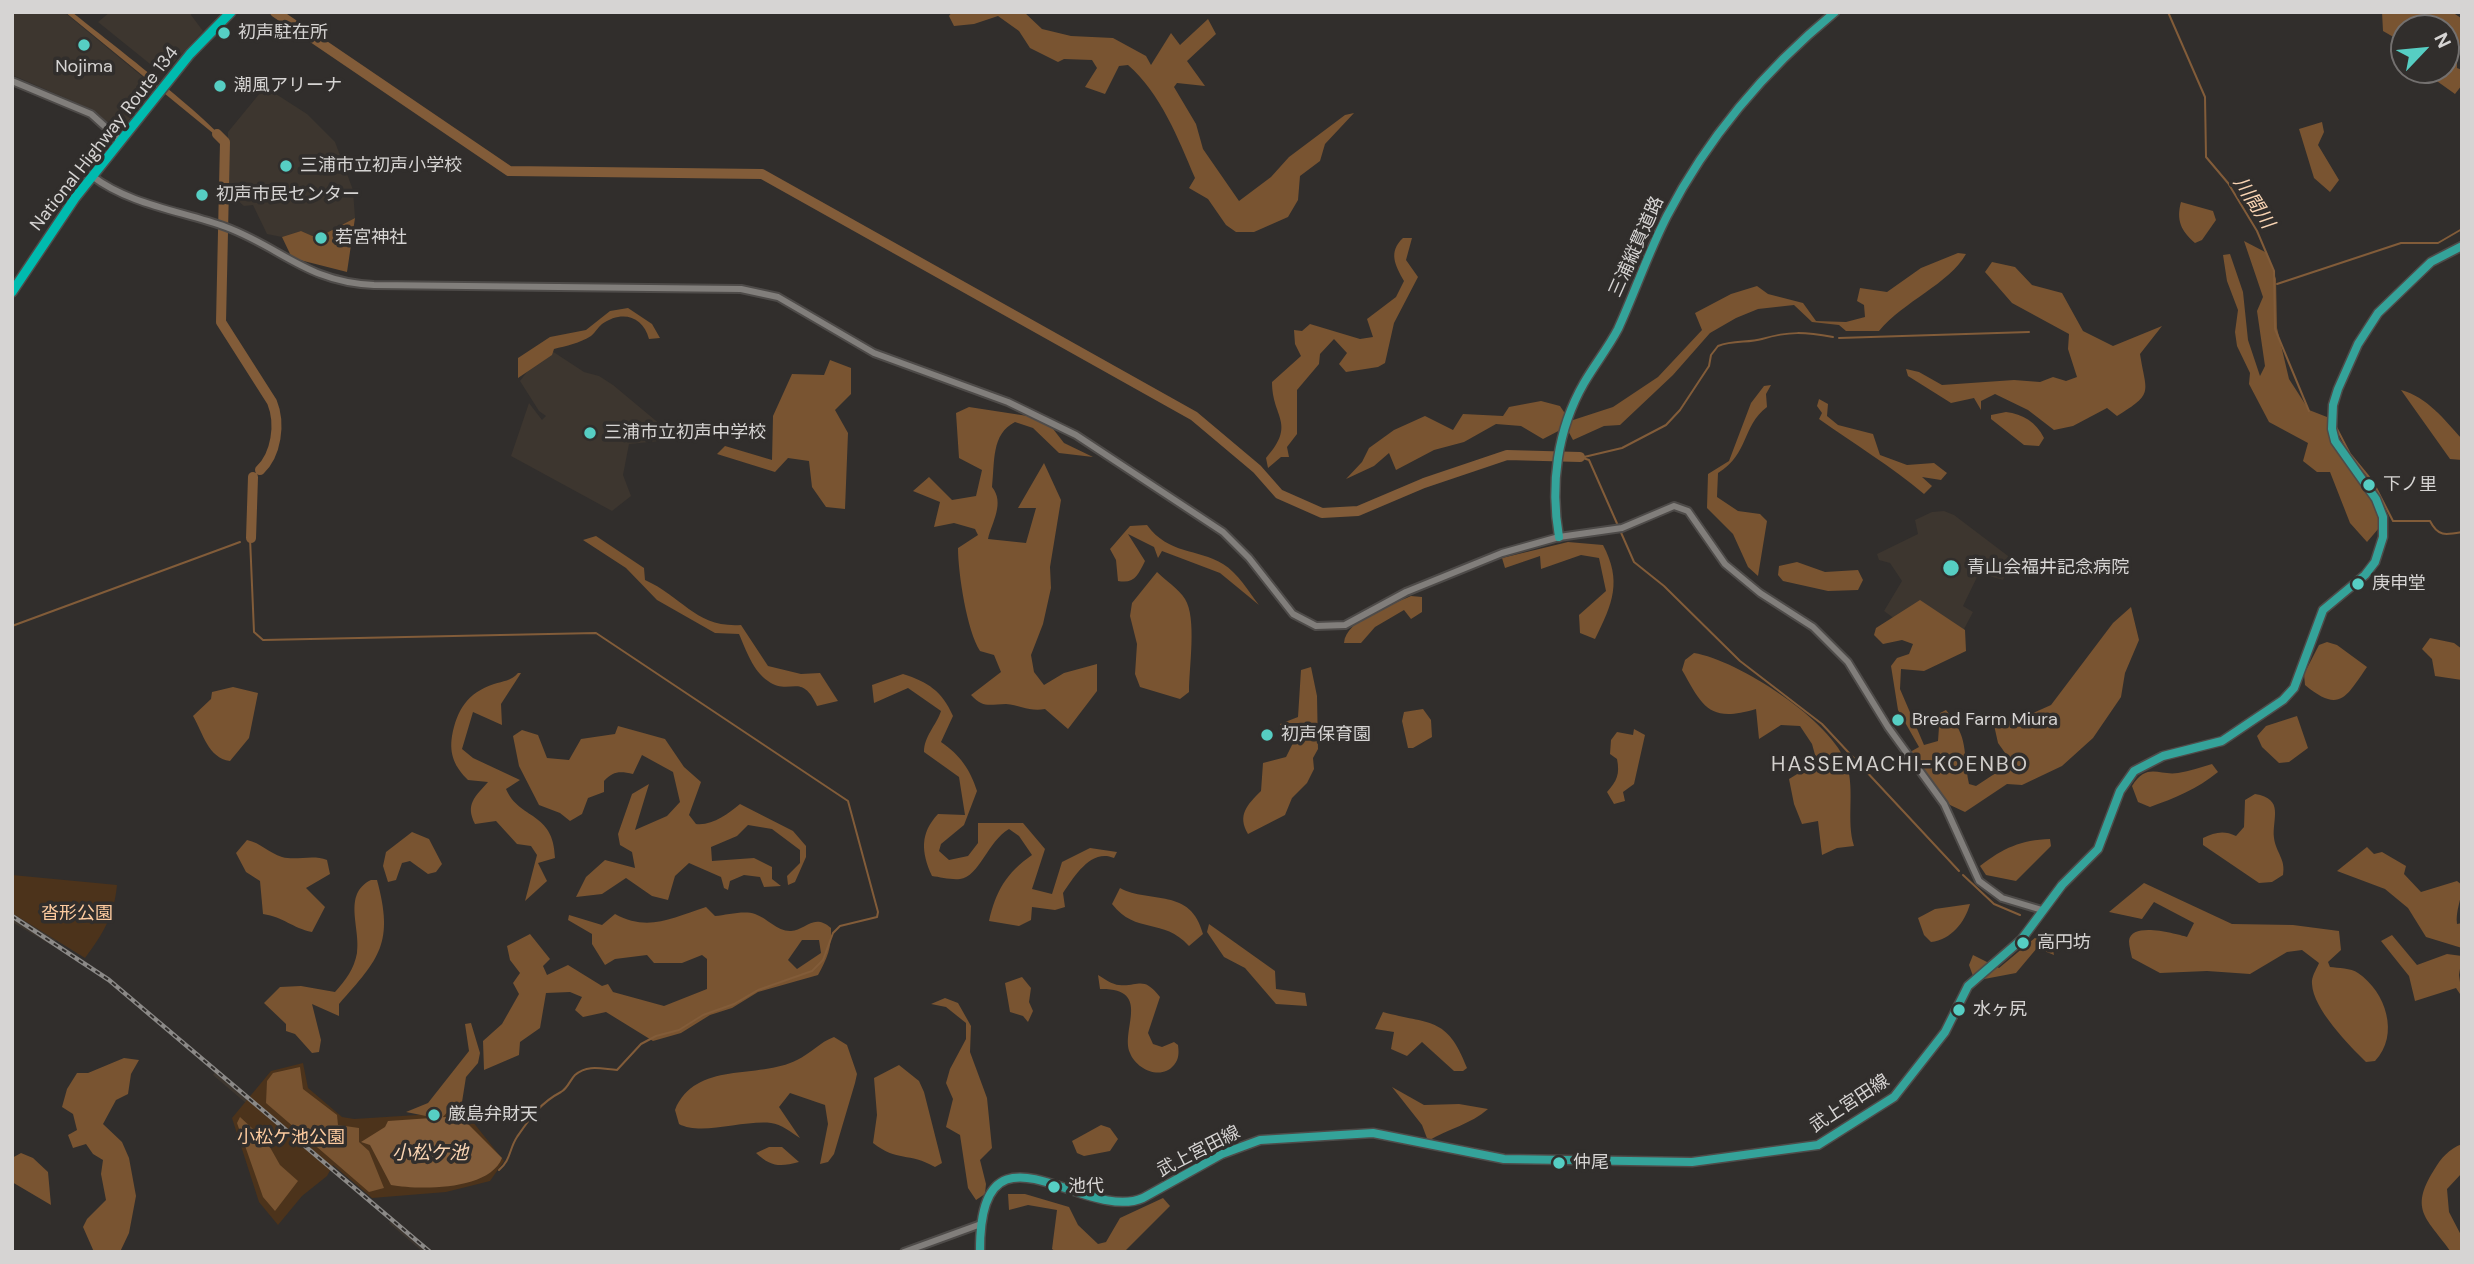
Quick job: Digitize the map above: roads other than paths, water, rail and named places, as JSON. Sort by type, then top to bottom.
[{"type":"highway","name":"National Highway Route 134","points":[[12,292],[54,225],[92,176],[159,93],[231,12]]},
{"type":"main road","name":"三浦縦貫道路","points":[[1559,537],[1553,492],[1561,447],[1578,395],[1616,333],[1650,251],[1685,184],[1723,126],[1756,86],[1790,51],[1835,12]]},
{"type":"main road","name":"武上宮田線","points":[[980,1252],[981,1224],[988,1199],[998,1187],[1012,1180],[1036,1178],[1102,1200],[1127,1203],[1143,1198],[1236,1147],[1265,1139],[1373,1133],[1489,1157],[1692,1162],[1818,1145],[1894,1097],[1945,1032],[1968,986],[2016,944],[2042,910],[2098,849],[2120,791],[2140,766],[2163,756],[2222,741],[2283,700],[2296,684],[2323,610],[2375,562],[2383,537],[2383,517],[2376,499],[2335,441],[2332,429],[2333,405],[2358,344],[2378,313],[2431,261],[2462,246]]},
{"type":"street","points":[[12,81],[92,114],[121,141]]},
{"type":"street","points":[[92,176],[118,193],[224,226],[296,266],[350,283],[741,289],[768,293],[874,353],[1008,402],[1076,435],[1223,532],[1249,558],[1293,614],[1316,626],[1345,625],[1433,580],[1502,552],[1559,537],[1619,529],[1674,506],[1685,508],[1726,564],[1760,593],[1813,628],[1848,662],[1888,727],[1944,804],[1979,881],[2002,898],[2042,910]]},
{"type":"street","points":[[904,1252],[981,1224]]},
{"type":"water","points":[[65,12],[72,12],[156,79],[203,119],[225,143]]},
{"type":"water","name":"小松ケ池","points":[[460,1116],[502,1158],[495,1169],[469,1182],[418,1188],[391,1185],[370,1145],[361,1142],[385,1127],[388,1121]]},
{"type":"waterway","points":[[275,12],[509,171],[762,174],[1194,416],[1257,469],[1279,494],[1322,513],[1358,511],[1424,483],[1507,455],[1580,457]]},
{"type":"waterway","name":"川間川","points":[[2168,12],[2205,97],[2206,157],[2228,183],[2257,231],[2274,271],[2275,329],[2309,411]]},
{"type":"waterway","points":[[217,134],[225,142],[221,322],[272,402],[275,411],[273,448],[260,470]]},
{"type":"waterway","points":[[2277,284],[2401,243],[2438,243],[2462,229]]},
{"type":"waterway","points":[[1839,338],[2029,332]]},
{"type":"waterway","points":[[1584,457],[1622,448],[1666,425],[1680,410],[1709,366],[1711,355],[1718,346],[1789,334],[1833,337]]},
{"type":"waterway","name":"川間川","points":[[2336,427],[2350,454],[2373,482],[2393,521],[2430,521],[2436,530],[2443,534],[2462,532]]},
{"type":"waterway","points":[[1580,457],[1589,460],[1634,562],[1664,586],[1740,661],[1822,724],[1959,871]]},
{"type":"waterway","points":[[251,538],[253,477]]},
{"type":"waterway","points":[[250,538],[254,632],[263,640],[596,633],[848,801],[878,912],[877,917],[840,926],[833,933],[823,960],[812,971],[758,990],[734,1004],[703,1015],[679,1030],[656,1036],[641,1044],[617,1070],[585,1069],[575,1075],[563,1090],[531,1117],[514,1141],[506,1162],[499,1170]]},
{"type":"waterway","points":[[12,626],[240,542]]},
{"type":"waterway","points":[[1963,875],[1994,904],[2020,915]]},
{"type":"railway","points":[[12,916],[109,980],[430,1252]]},
{"type":"place","name":"初声駐在所","points":[[224,33]]},
{"type":"place","name":"Nojima","points":[[84,45]]},
{"type":"place","name":"潮風アリーナ","points":[[220,86]]},
{"type":"place","name":"三浦市立初声小学校","points":[[286,166]]},
{"type":"place","name":"初声市民センター","points":[[202,195]]},
{"type":"place","name":"若宮神社","points":[[321,238]]},
{"type":"place","name":"三浦市立初声中学校","points":[[590,433]]},
{"type":"place","name":"下ノ里","points":[[2369,485]]},
{"type":"place","name":"青山会福井記念病院","points":[[1951,568]]},
{"type":"place","name":"庚申堂","points":[[2358,584]]},
{"type":"place","name":"Bread Farm Miura","points":[[1898,720]]},
{"type":"place","name":"初声保育園","points":[[1267,735]]},
{"type":"place","name":"高円坊","points":[[2023,943]]},
{"type":"place","name":"水ヶ尻","points":[[1959,1010]]},
{"type":"place","name":"厳島弁財天","points":[[434,1115]]},
{"type":"place","name":"仲尾","points":[[1559,1163]]},
{"type":"place","name":"池代","points":[[1054,1187]]},
{"type":"district","name":"HASSEMACHI-KOENBO","points":[[1900,765]]},
{"type":"park label","name":"沓形公園","points":[[77,914]]},
{"type":"park label","name":"小松ケ池公園","points":[[291,1138]]}]
